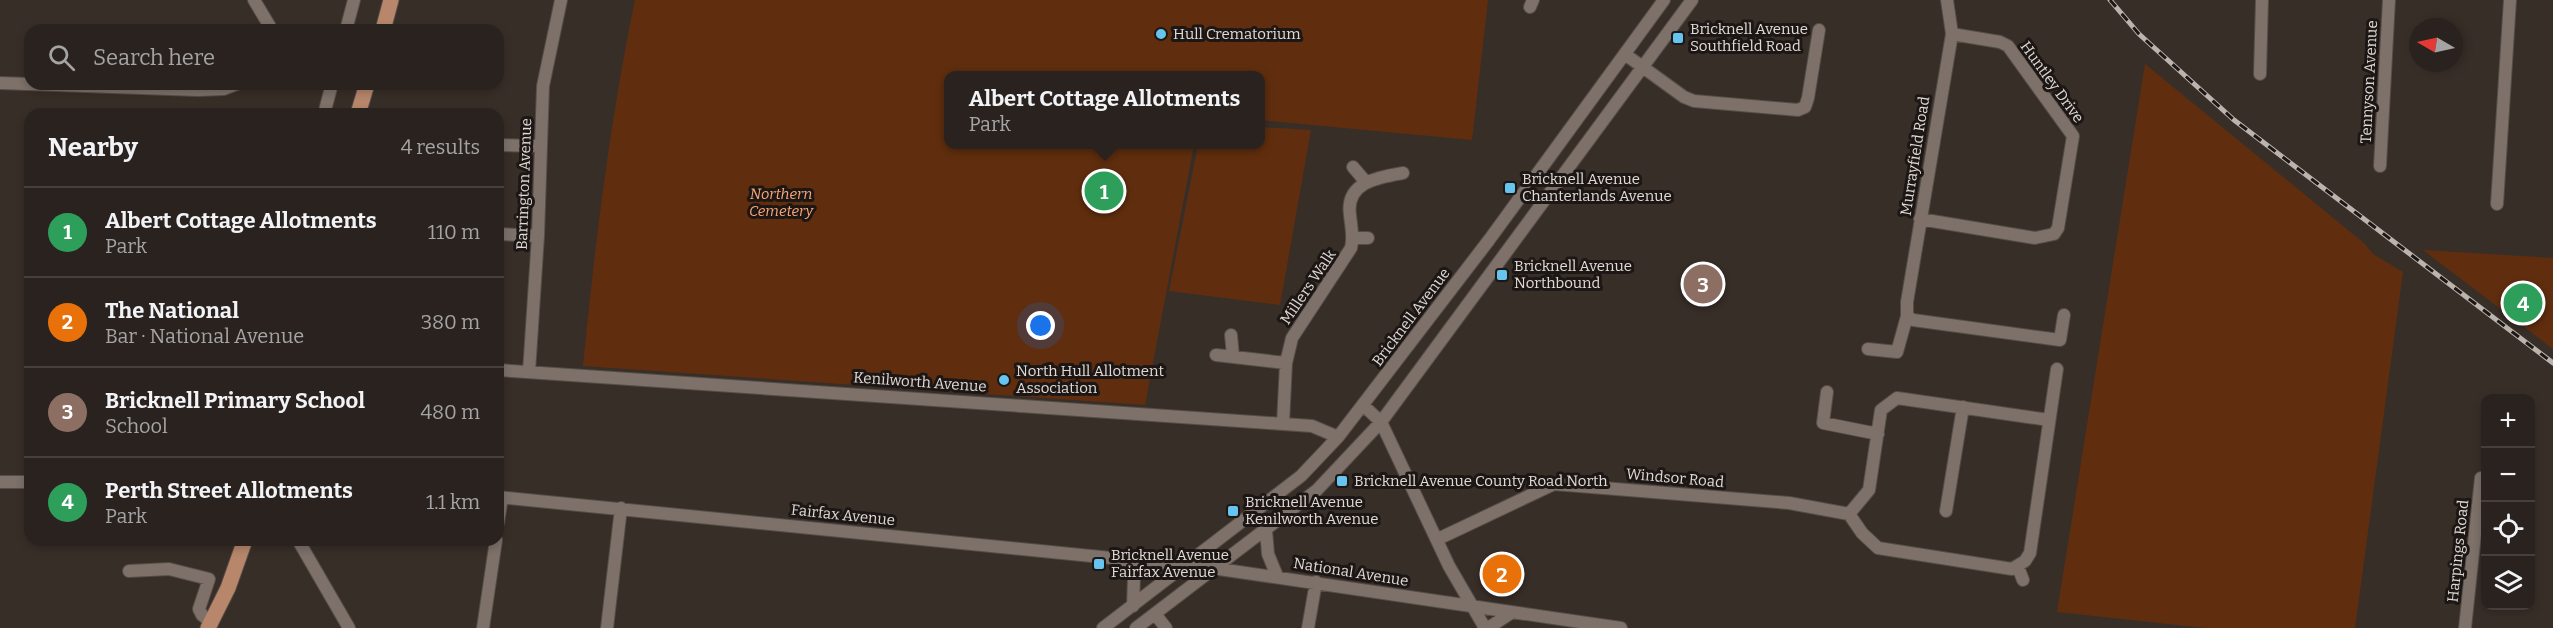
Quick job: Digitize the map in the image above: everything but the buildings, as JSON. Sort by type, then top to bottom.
[{"type":"main road","points":[[385,24],[391,0]]},
{"type":"main road","points":[[360,108],[365,90]]},
{"type":"main road","points":[[210,625],[228,588],[242,546]]},
{"type":"street","points":[[254,0],[268,24]]},
{"type":"street","points":[[348,24],[354,0]]},
{"type":"street","name":"Barrington Avenue","points":[[529,372],[538,236],[539,146],[546,66],[561,0]]},
{"type":"street","name":"Bricknell Avenue","points":[[1103,628],[1301,476],[1338,437],[1499,226],[1664,0]]},
{"type":"street","points":[[1136,628],[1317,490],[1381,422],[1692,0]]},
{"type":"street","name":"Murrayfield Road","points":[[1868,349],[1897,352],[1907,316],[1905,310],[1952,34],[1947,0]]},
{"type":"street","points":[[2260,74],[2262,0]]},
{"type":"street","name":"Tennyson Avenue","points":[[2380,166],[2389,0]]},
{"type":"street","points":[[2497,204],[2510,0]]},
{"type":"street","points":[[1626,55],[1694,101],[1798,110],[1805,107],[1808,98],[1819,30]]},
{"type":"street","name":"Huntley Drive","points":[[1920,219],[2036,238],[2054,234],[2058,228],[2073,136],[2008,46],[2000,42],[1952,34]]},
{"type":"street","points":[[0,83],[24,84]]},
{"type":"street","points":[[326,108],[330,90]]},
{"type":"street","points":[[504,145],[539,146]]},
{"type":"street","points":[[1353,167],[1365,181]]},
{"type":"street","points":[[1368,238],[1354,238],[1349,212],[1352,195],[1365,181],[1403,173]]},
{"type":"street","points":[[1499,226],[1517,240]]},
{"type":"street","points":[[504,234],[538,236]]},
{"type":"street","name":"Millers Walk","points":[[1283,424],[1286,363],[1292,338],[1339,270],[1354,238]]},
{"type":"street","points":[[1907,316],[1913,320],[2060,340],[2064,315]]},
{"type":"street","points":[[1231,335],[1233,356]]},
{"type":"street","points":[[1216,355],[1286,363]]},
{"type":"street","points":[[2049,420],[1897,398],[1881,410],[1869,490],[1849,514],[1862,533],[1878,548],[2012,569],[2018,567],[2030,553],[2057,369]]},
{"type":"street","name":"Kenilworth Avenue","points":[[504,370],[1312,426],[1338,437]]},
{"type":"street","points":[[1389,370],[1408,384]]},
{"type":"street","points":[[1827,392],[1823,423],[1878,434]]},
{"type":"street","points":[[1364,405],[1381,422],[1438,538],[1449,566],[1486,628],[1511,613]]},
{"type":"street","points":[[1946,511],[1963,407]]},
{"type":"street","points":[[1301,476],[1317,490]]},
{"type":"street","name":"Harpings Road","points":[[2465,628],[2481,478]]},
{"type":"street","points":[[0,483],[24,482]]},
{"type":"street","name":"Windsor Road","points":[[1438,538],[1554,484],[1789,503],[1849,514]]},
{"type":"street","name":"Fairfax Avenue","points":[[504,497],[1185,565]]},
{"type":"street","points":[[607,628],[621,508]]},
{"type":"street","points":[[1266,530],[1268,554],[1277,576]]},
{"type":"street","points":[[301,546],[349,628]]},
{"type":"street","points":[[483,628],[495,546]]},
{"type":"street","points":[[1122,559],[1134,577],[1133,606]]},
{"type":"street","name":"National Avenue","points":[[1185,565],[1277,576],[1621,628]]},
{"type":"street","points":[[2018,567],[2023,580]]},
{"type":"street","points":[[129,572],[169,569],[209,579],[200,609],[210,625]]},
{"type":"street","points":[[1308,628],[1316,582]]},
{"type":"street","points":[[1155,614],[1166,628]]},
{"type":"green space","name":"Northern Cemetery","points":[[635,0],[1488,0],[1472,140],[1265,120],[1265,71],[944,71],[944,149],[1193,149],[1145,405],[583,366],[604,182]]},
{"type":"green space","points":[[2145,64],[2365,244],[2373,254],[2403,272],[2355,628],[2205,628],[2057,612]]},
{"type":"green space","points":[[1265,127],[1311,130],[1280,305],[1169,291],[1197,149],[1265,149]]},
{"type":"green space","points":[[2423,250],[2553,258],[2553,349]]},
{"type":"railway","points":[[2110,0],[2139,34],[2234,120],[2553,363]]},
{"type":"place","name":"Hull Crematorium","points":[[1161,34]]},
{"type":"place","name":"Bricknell Avenue Southfield Road","points":[[1678,38]]},
{"type":"place","name":"Bricknell Avenue Chanterlands Avenue","points":[[1510,188]]},
{"type":"place","name":"Albert Cottage Allotments","points":[[1104,191]]},
{"type":"place","name":"Bricknell Avenue Northbound","points":[[1502,275]]},
{"type":"place","name":"Bricknell Primary School","points":[[1703,284]]},
{"type":"place","name":"Perth Street Allotments","points":[[2523,303]]},
{"type":"place","name":"North Hull Allotment Association","points":[[1004,380]]},
{"type":"place","name":"Bricknell Avenue County Road North","points":[[1342,481]]},
{"type":"place","name":"Bricknell Avenue Kenilworth Avenue","points":[[1233,511]]},
{"type":"place","name":"Bricknell Avenue Fairfax Avenue","points":[[1099,564]]},
{"type":"place","name":"The National","points":[[1502,574]]}]
